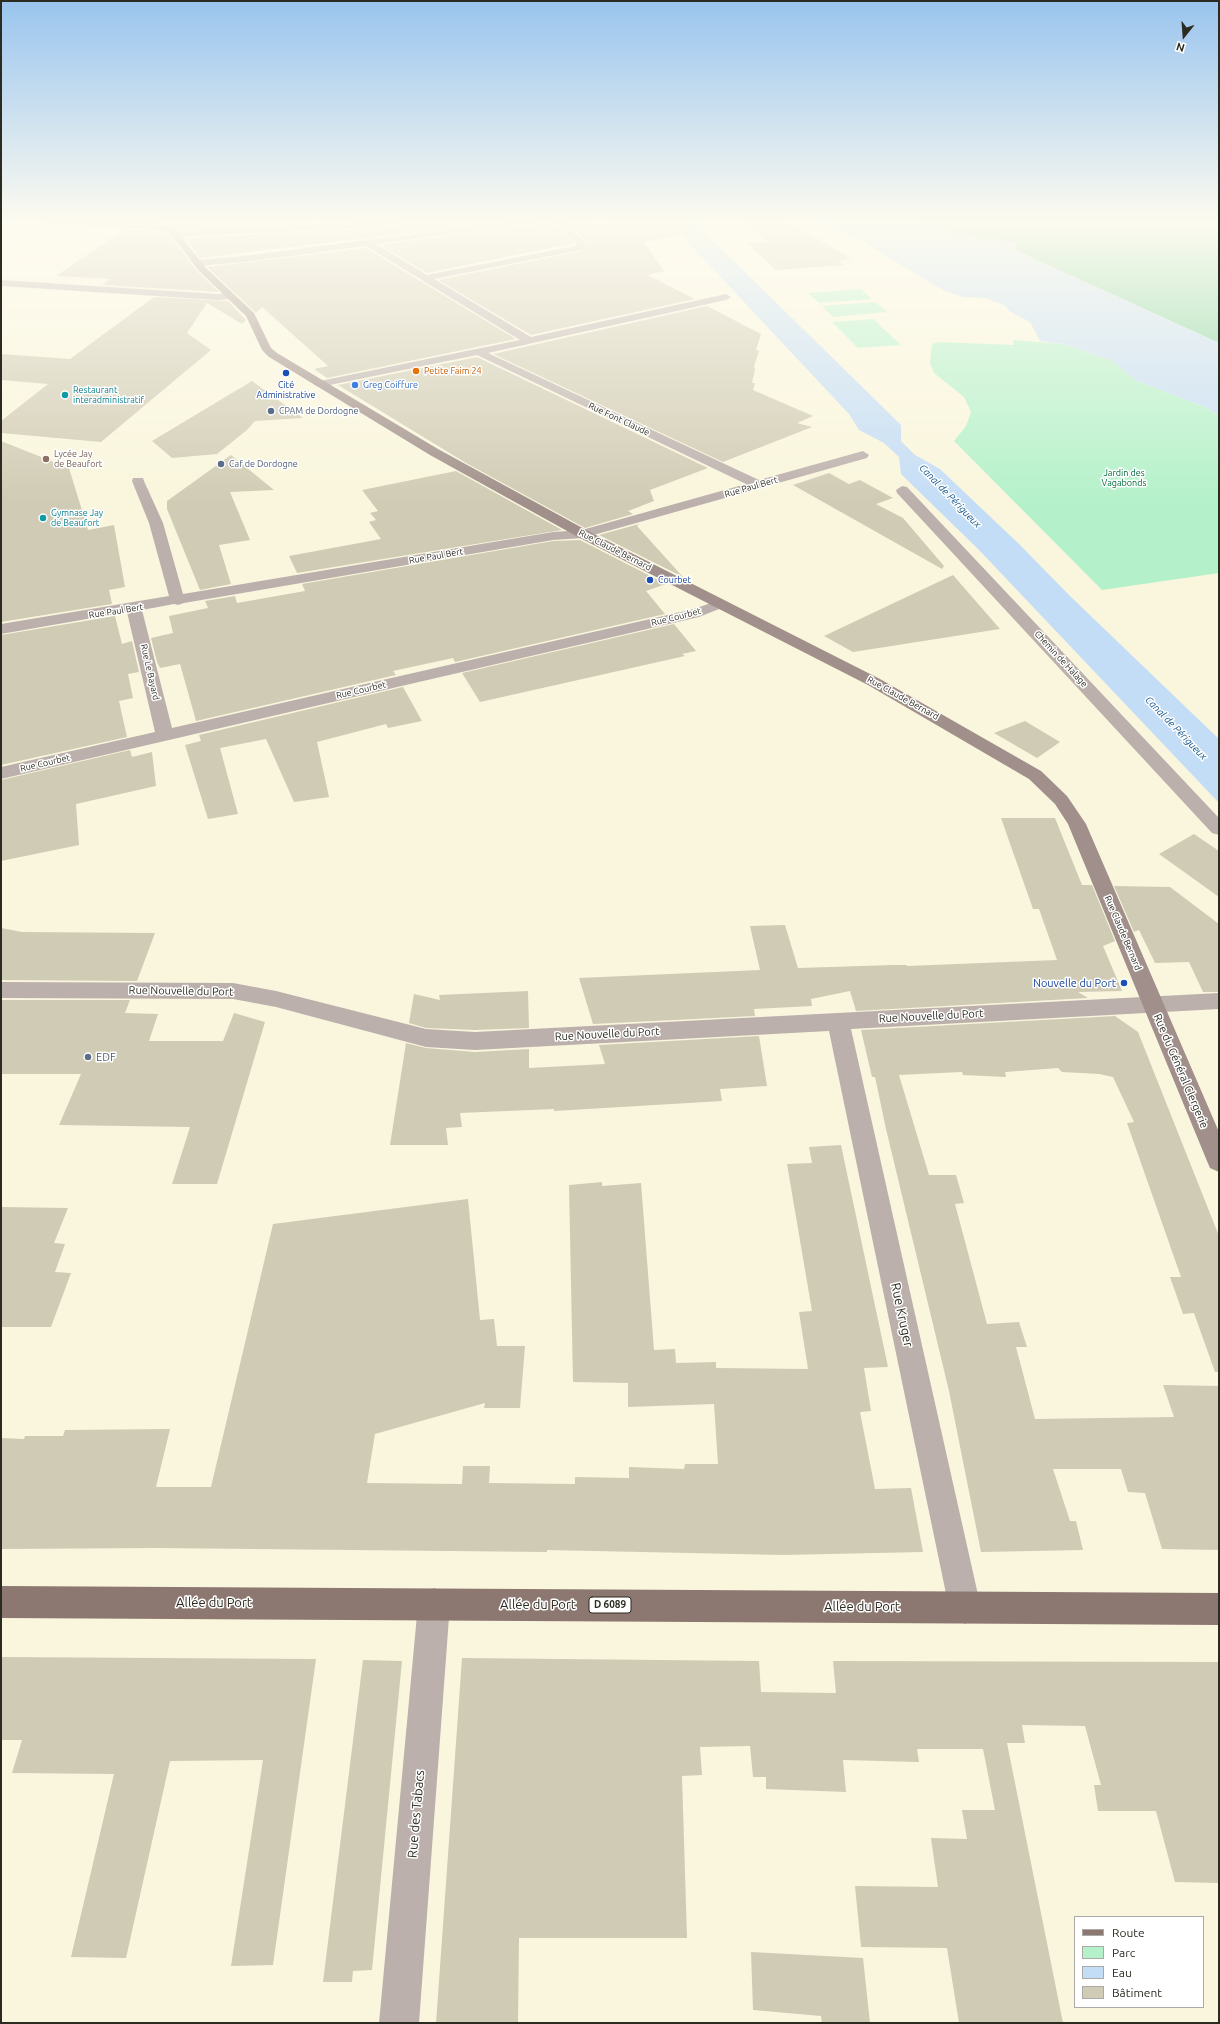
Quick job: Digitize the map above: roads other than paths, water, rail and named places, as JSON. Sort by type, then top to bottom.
[{"type":"main road","name":"Rue Claude Bernard","points":[[249,315],[253,319],[270,353],[434,452],[583,534],[874,682],[1024,768],[1046,784],[1062,800],[1077,824],[1153,1003]]},
{"type":"main road","name":"Rue du Général Clergerie","points":[[1153,1003],[1219,1161]]},
{"type":"main road","name":"Allée du Port","points":[[1,1602],[1219,1609]]},
{"type":"street","points":[[488,315],[528,340]]},
{"type":"street","points":[[320,384],[478,352],[641,315]]},
{"type":"street","name":"Rue Font Claude","points":[[478,352],[759,485]]},
{"type":"street","name":"Rue Paul Bert","points":[[1,629],[178,601],[553,536],[583,534],[863,455]]},
{"type":"street","points":[[138,481],[156,522],[178,601]]},
{"type":"street","name":"Chemin de Halage","points":[[902,490],[1219,829]]},
{"type":"street","name":"Rue Courbet","points":[[1,773],[699,612],[719,604]]},
{"type":"street","name":"Rue Le Bayard","points":[[134,608],[165,736]]},
{"type":"street","name":"Rue Nouvelle du Port","points":[[1,990],[233,992],[276,999],[426,1038],[475,1041],[838,1022],[1153,1003],[1219,1001]]},
{"type":"street","name":"Rue Kruger","points":[[838,1022],[965,1608]]},
{"type":"street","name":"Rue des Tabacs","points":[[398,2023],[434,1604]]},
{"type":"water","name":"Canal de Périgueux","points":[[757,315],[789,315],[901,425],[901,441],[915,455],[940,469],[1219,739],[1219,803],[979,550],[901,474],[899,457],[884,443],[859,430],[849,414]]},
{"type":"water","points":[[1018,315],[1159,315],[1219,343],[1219,416],[1207,408],[1135,380],[1113,361],[1064,344],[1040,341],[1030,322]]},
{"type":"place","name":"Petite Faim 24","points":[[416,371]]},
{"type":"place","name":"Cité Administrative","points":[[286,373]]},
{"type":"place","name":"Greg Coiffure","points":[[355,385]]},
{"type":"place","name":"Restaurant interadministratif","points":[[65,395]]},
{"type":"place","name":"CPAM de Dordogne","points":[[271,411]]},
{"type":"place","name":"Lycée Jay de Beaufort","points":[[46,459]]},
{"type":"place","name":"Caf de Dordogne","points":[[221,464]]},
{"type":"place","name":"Gymnase Jay de Beaufort","points":[[43,518]]},
{"type":"place","name":"Courbet","points":[[650,580]]},
{"type":"place","name":"Nouvelle du Port","points":[[1124,983]]},
{"type":"place","name":"EDF","points":[[88,1057]]},
{"type":"park label","name":"Jardin des Vagabonds","points":[[1124,478]]}]
